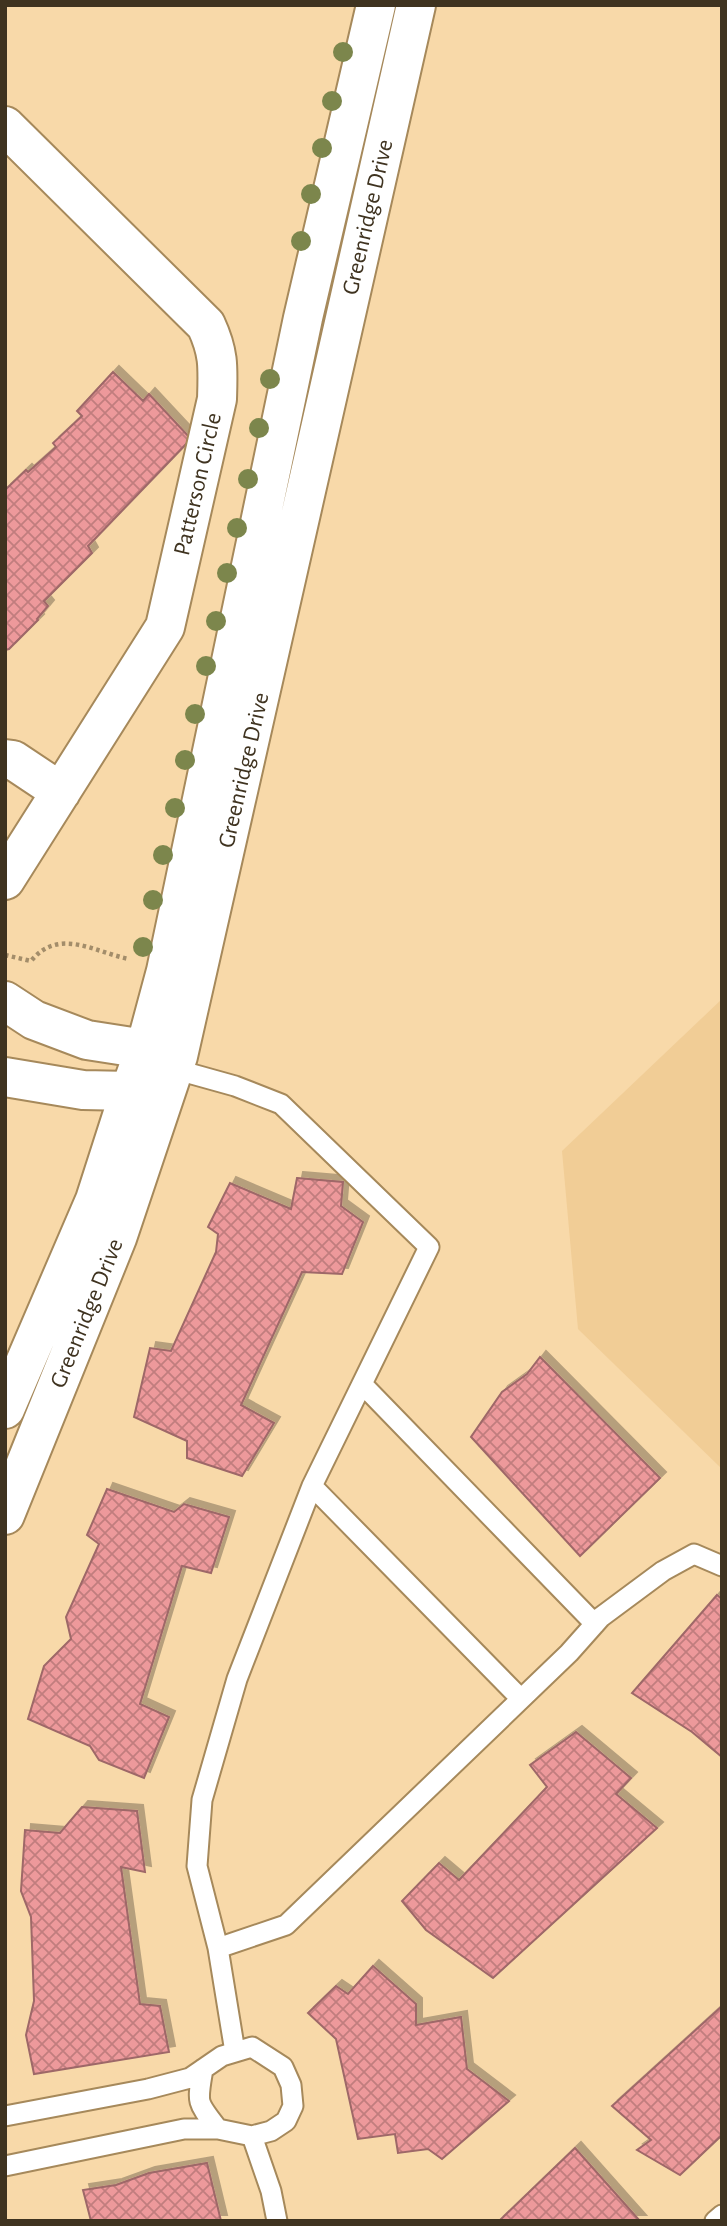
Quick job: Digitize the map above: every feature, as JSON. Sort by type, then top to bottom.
[{"type":"street","name":"Greenridge Drive","points":[[5,1409],[95,1200],[158,1073],[166,971],[303,318],[376,5]]},
{"type":"street","name":"Greenridge Drive","points":[[5,1514],[117,1238],[416,5]]},
{"type":"street","name":"Patterson Circle","points":[[5,126],[206,325],[216,346],[218,373],[216,398],[165,627],[5,880]]},
{"type":"street","points":[[5,759],[13,760],[61,792]]},
{"type":"street","points":[[5,1001],[34,1020],[87,1040],[158,1073]]},
{"type":"street","points":[[5,1077],[83,1090],[158,1073]]},
{"type":"lane","points":[[158,1073],[235,1086],[281,1104],[429,1247],[312,1486],[237,1679],[202,1800],[197,1866],[218,1948],[235,2052]]},
{"type":"lane","points":[[363,1385],[595,1624]]},
{"type":"lane","points":[[312,1486],[521,1699]]},
{"type":"lane","points":[[218,1948],[286,1924],[521,1699],[601,1617],[663,1571],[694,1554],[722,1566]]},
{"type":"lane","points":[[5,2116],[148,2089],[190,2078],[222,2056],[252,2047],[283,2067],[290,2085],[293,2106],[286,2121],[271,2131],[251,2136],[218,2129],[184,2129],[5,2166]]},
{"type":"lane","points":[[203,2069],[200,2106],[218,2129]]},
{"type":"lane","points":[[251,2136],[271,2191],[277,2221]]},
{"type":"lane","points":[[715,2221],[722,2214]]},
{"type":"path","points":[[5,955],[31,961],[45,948],[63,942],[129,959]]},
{"type":"shaded area","points":[[722,999],[722,1469],[578,1329],[562,1151]]},
{"type":"building","points":[[113,372],[143,401],[149,394],[191,439],[88,546],[92,553],[44,601],[48,606],[38,620],[5,650],[5,490],[56,447],[53,443],[82,416],[77,411]]},
{"type":"building","points":[[297,1178],[343,1182],[341,1206],[363,1222],[342,1274],[302,1272],[241,1405],[274,1423],[242,1476],[187,1458],[187,1441],[134,1417],[150,1348],[171,1351],[216,1252],[218,1234],[208,1227],[230,1183],[291,1209]]},
{"type":"building","points":[[540,1357],[660,1478],[580,1556],[471,1437],[502,1392],[527,1374]]},
{"type":"building","points":[[107,1489],[174,1512],[184,1504],[229,1517],[211,1573],[182,1566],[140,1704],[169,1717],[144,1778],[99,1760],[90,1746],[28,1719],[44,1666],[71,1639],[66,1617],[99,1544],[87,1535]]},
{"type":"building","points":[[717,1595],[722,1599],[722,1757],[692,1732],[632,1693]]},
{"type":"building","points":[[576,1732],[631,1778],[616,1794],[657,1828],[493,1978],[426,1930],[402,1901],[439,1863],[459,1880],[547,1787],[530,1765]]},
{"type":"building","points":[[82,1807],[137,1811],[145,1872],[121,1867],[140,2004],[160,2006],[169,2052],[34,2074],[26,2035],[34,2001],[31,1917],[21,1891],[25,1830],[60,1833]]},
{"type":"building","points":[[373,1966],[416,2004],[416,2025],[461,2017],[467,2069],[509,2101],[442,2159],[428,2149],[398,2153],[395,2134],[358,2139],[336,2039],[308,2013],[336,1986],[348,1994]]},
{"type":"building","points":[[722,2006],[722,2135],[680,2175],[637,2150],[651,2140],[612,2106]]},
{"type":"building","points":[[575,2148],[640,2221],[499,2221]]},
{"type":"building","points":[[207,2163],[221,2221],[91,2221],[83,2190],[116,2185],[149,2173]]}]
